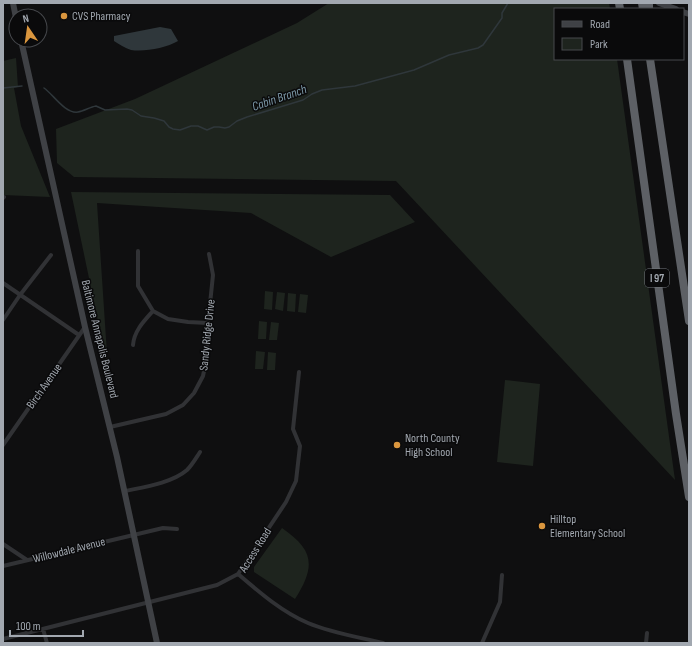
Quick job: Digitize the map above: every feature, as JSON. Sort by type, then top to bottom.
[{"type":"highway","name":"I 97","points":[[627,60],[676,414],[689,497]]},
{"type":"highway","points":[[650,60],[673,209]]},
{"type":"highway","name":"I 97","points":[[655,60],[673,209],[689,321]]},
{"type":"main road","points":[[659,3],[673,8]]},
{"type":"main road","name":"Baltimore Annapolis Boulevard","points":[[23,48],[85,327],[125,491],[157,643]]},
{"type":"street","points":[[138,251],[138,286],[152,311],[168,319],[208,323]]},
{"type":"street","name":"Sandy Ridge Drive","points":[[110,427],[166,414],[182,405],[194,393],[203,376],[207,356],[208,323],[213,275],[209,254]]},
{"type":"street","points":[[3,320],[50,255]]},
{"type":"street","points":[[3,283],[79,335]]},
{"type":"street","points":[[133,345],[133,338],[138,329],[152,311]]},
{"type":"street","name":"Birch Avenue","points":[[3,445],[85,327]]},
{"type":"street","name":"Access Road","points":[[299,372],[293,429],[300,446],[296,481],[286,502],[238,574],[281,608],[308,623],[383,643]]},
{"type":"street","points":[[125,491],[180,475],[188,469],[200,452]]},
{"type":"street","name":"Willowdale Avenue","points":[[3,566],[134,534],[163,528],[177,529]]},
{"type":"street","points":[[3,544],[27,560]]},
{"type":"street","points":[[3,639],[217,585],[238,574]]},
{"type":"street","points":[[482,643],[500,602],[502,575]]},
{"type":"street","points":[[43,629],[47,643]]},
{"type":"street","points":[[646,643],[647,633]]},
{"type":"green space","points":[[329,3],[609,3],[610,8],[554,8],[554,60],[617,60],[675,480],[396,181],[74,177],[57,163],[56,129],[135,99],[297,23]]},
{"type":"green space","points":[[16,58],[18,87],[14,88],[21,126],[50,197],[3,195],[3,61]]},
{"type":"green space","points":[[71,192],[390,195],[415,222],[331,257],[251,213],[97,203],[108,369]]},
{"type":"green space","points":[[265,291],[273,292],[272,310],[264,309]]},
{"type":"green space","points":[[277,292],[285,293],[283,311],[275,309]]},
{"type":"green space","points":[[288,293],[296,294],[295,312],[287,311]]},
{"type":"green space","points":[[300,294],[308,295],[306,313],[298,312]]},
{"type":"green space","points":[[259,321],[267,322],[266,339],[258,339]]},
{"type":"green space","points":[[271,322],[279,323],[277,340],[269,340]]},
{"type":"green space","points":[[256,351],[265,352],[263,369],[255,369]]},
{"type":"green space","points":[[268,352],[276,353],[275,370],[267,370]]},
{"type":"green space","points":[[505,380],[540,384],[533,466],[497,462]]},
{"type":"green space","points":[[282,528],[293,536],[306,551],[308,559],[309,568],[302,587],[295,599],[254,572],[254,567]]},
{"type":"shaded area","points":[[160,27],[171,29],[178,41],[149,50],[131,50],[114,41],[114,36]]},
{"type":"waterway","name":"Cabin Branch","points":[[44,88],[64,107],[73,112],[78,112],[96,106],[105,110],[127,109],[132,110],[141,116],[164,121],[173,129],[180,130],[191,126],[198,126],[207,130],[214,127],[225,128],[247,117],[303,100],[322,90],[355,86],[414,70],[449,55],[478,48],[483,45],[502,18],[502,13],[508,3]]},
{"type":"waterway","name":"Cabin Branch","points":[[3,88],[22,86]]},
{"type":"place","name":"CVS Pharmacy","points":[[64,16]]},
{"type":"place","name":"North County High School","points":[[397,445]]},
{"type":"place","name":"Hilltop Elementary School","points":[[542,526]]}]
